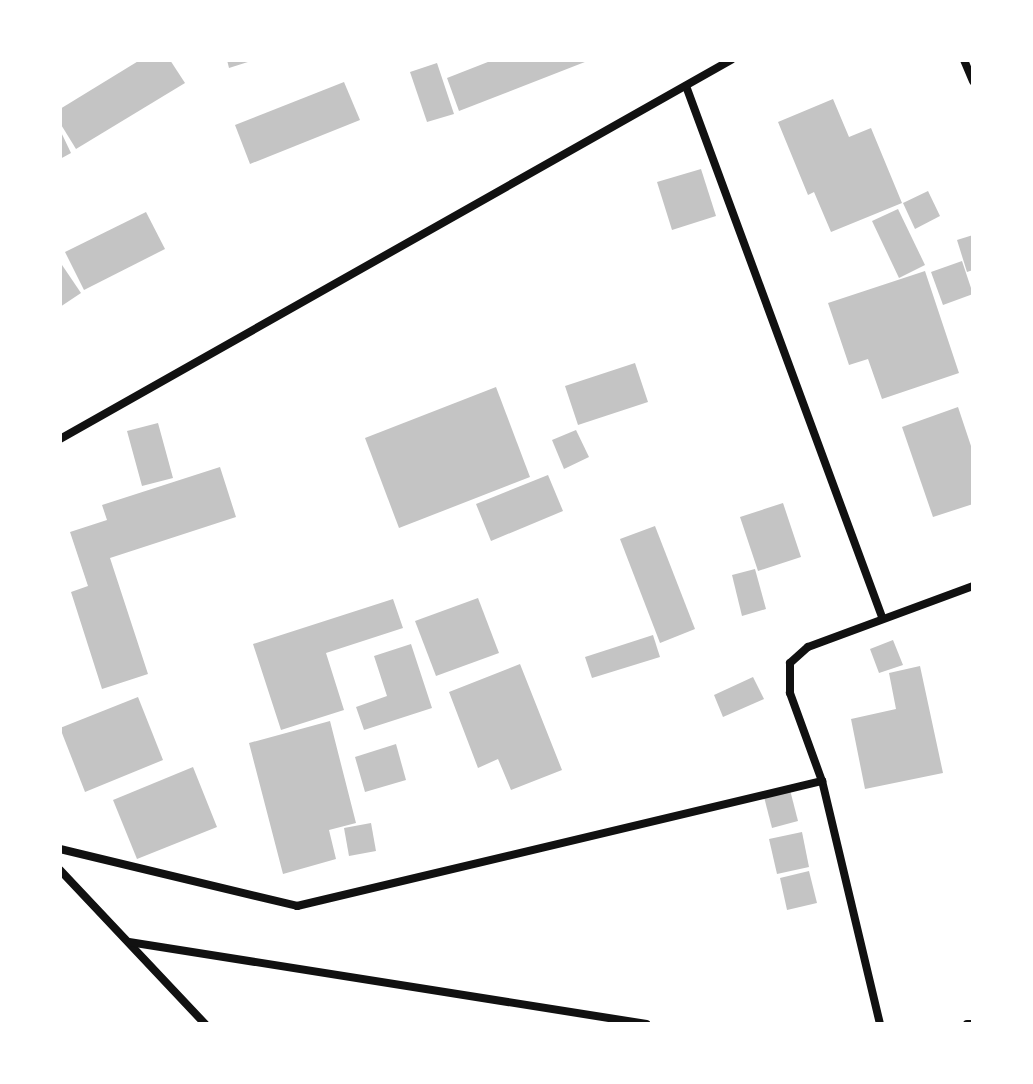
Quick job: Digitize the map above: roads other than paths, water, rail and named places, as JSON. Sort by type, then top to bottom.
[{"type":"street","points":[[60,439],[731,60]]},
{"type":"street","points":[[964,60],[973,81]]},
{"type":"street","points":[[686,86],[882,617]]},
{"type":"street","points":[[880,1024],[822,781],[790,693],[790,663],[808,647],[882,617],[973,586]]},
{"type":"street","points":[[60,849],[297,906],[822,781]]},
{"type":"street","points":[[60,870],[205,1024]]},
{"type":"street","points":[[129,942],[647,1024]]},
{"type":"street","points":[[967,1024],[973,1024]]}]
